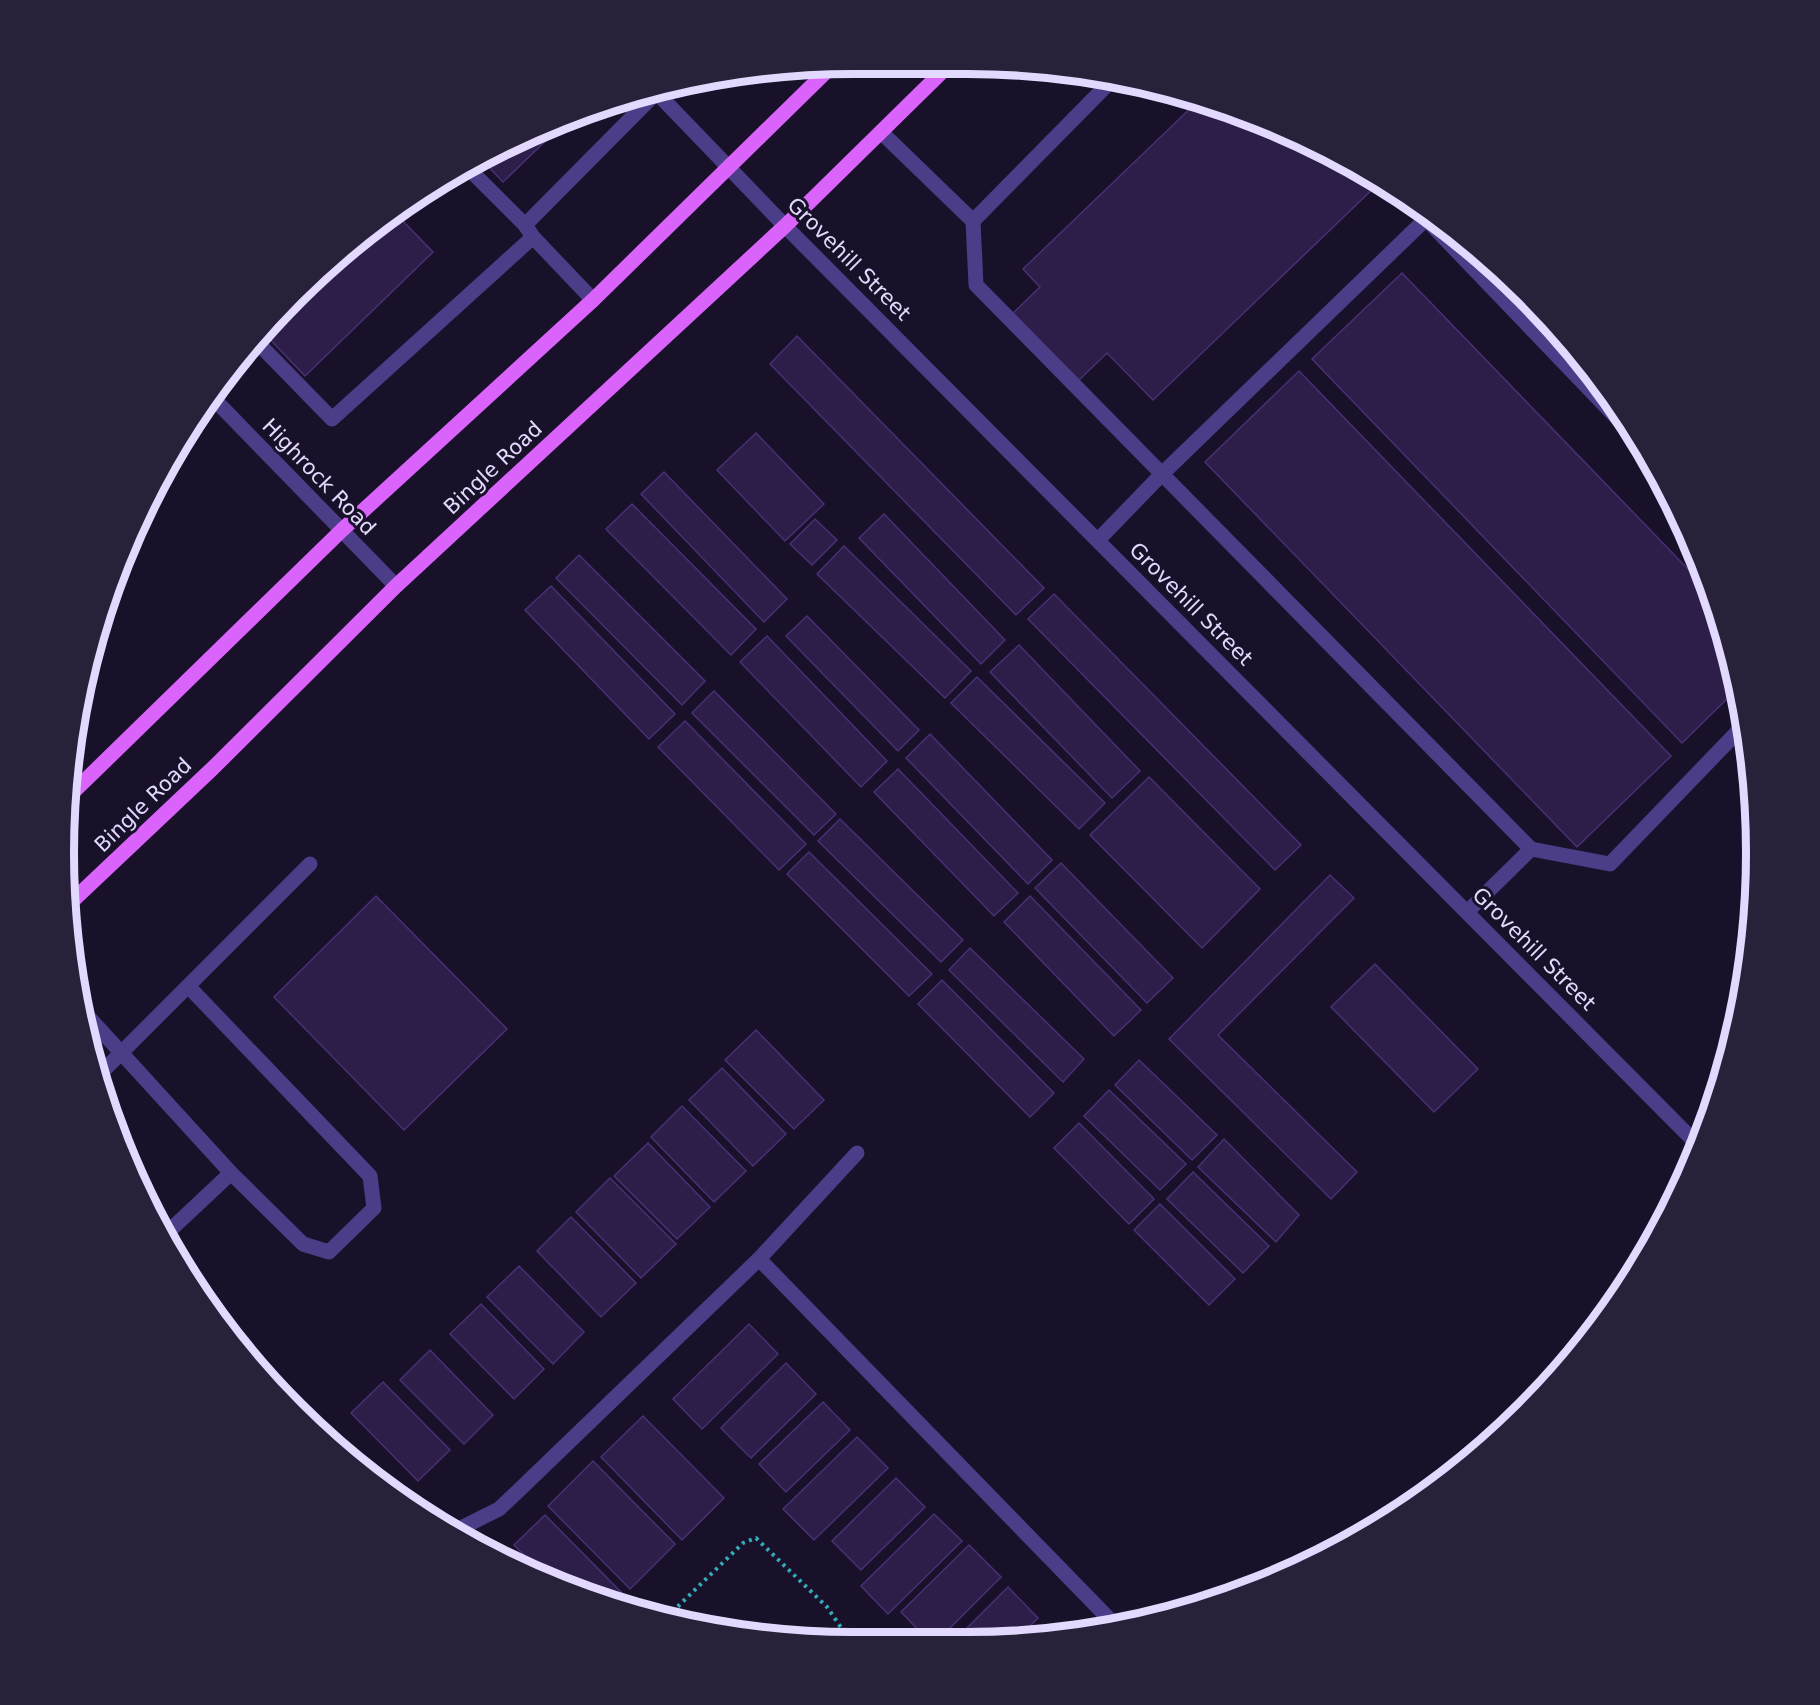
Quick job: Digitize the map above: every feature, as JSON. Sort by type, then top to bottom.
[{"type":"main road","name":"Bingle Road","points":[[75,898],[213,768],[396,586],[785,226],[940,74]]},
{"type":"main road","points":[[76,789],[342,530],[593,300],[823,75]]},
{"type":"street","points":[[973,221],[1106,86]]},
{"type":"street","name":"Grovehill Street","points":[[661,97],[730,166],[785,226],[1692,1139]]},
{"type":"street","points":[[261,346],[332,419],[529,231],[648,101]]},
{"type":"street","points":[[881,132],[973,221],[976,285],[1531,849],[1610,864],[1737,731]]},
{"type":"street","points":[[473,173],[593,300]]},
{"type":"street","points":[[1098,540],[1162,474],[1424,222]]},
{"type":"street","points":[[1456,246],[1603,403]]},
{"type":"street","name":"Highrock Road","points":[[217,402],[396,586]]},
{"type":"street","points":[[1467,912],[1531,849]]},
{"type":"street","points":[[105,1069],[310,864]]},
{"type":"street","points":[[92,1020],[231,1173],[303,1244],[329,1252],[374,1208],[370,1176],[188,986]]},
{"type":"street","points":[[463,1527],[500,1509],[759,1259],[857,1153]]},
{"type":"street","points":[[171,1229],[231,1173]]},
{"type":"street","points":[[759,1259],[1109,1619]]},
{"type":"path","points":[[674,1610],[743,1543],[756,1538],[827,1607],[844,1632]]},
{"type":"building","points":[[1192,107],[1266,133],[1312,154],[1373,188],[1153,400],[1107,353],[1076,383],[1011,315],[1040,287],[1023,269]]},
{"type":"building","points":[[553,133],[503,182],[487,165]]},
{"type":"building","points":[[400,219],[433,252],[305,376],[268,338],[339,267]]},
{"type":"building","points":[[1402,273],[1696,577],[1720,651],[1731,695],[1682,743],[1312,359]]},
{"type":"building","points":[[797,336],[1044,588],[1016,615],[770,364]]},
{"type":"building","points":[[1299,371],[1671,756],[1577,847],[1205,462]]},
{"type":"building","points":[[756,433],[824,504],[785,541],[717,470]]},
{"type":"building","points":[[664,472],[787,599],[764,622],[641,494]]},
{"type":"building","points":[[632,504],[756,629],[731,655],[606,529]]},
{"type":"building","points":[[884,514],[1005,640],[981,664],[859,538]]},
{"type":"building","points":[[815,519],[837,540],[812,565],[790,544]]},
{"type":"building","points":[[844,546],[971,671],[945,698],[817,574]]},
{"type":"building","points":[[579,555],[705,681],[682,705],[556,578]]},
{"type":"building","points":[[551,586],[675,714],[649,739],[525,610]]},
{"type":"building","points":[[1054,594],[1301,845],[1275,870],[1028,619]]},
{"type":"building","points":[[807,616],[919,730],[898,751],[786,636]]},
{"type":"building","points":[[767,636],[887,761],[861,787],[740,662]]},
{"type":"building","points":[[1019,645],[1140,771],[1112,798],[990,672]]},
{"type":"building","points":[[977,677],[1105,803],[1079,829],[951,703]]},
{"type":"building","points":[[714,691],[836,814],[814,835],[692,713]]},
{"type":"building","points":[[685,721],[806,844],[779,870],[658,747]]},
{"type":"building","points":[[930,734],[1052,860],[1028,884],[906,758]]},
{"type":"building","points":[[898,769],[1018,893],[994,916],[874,792]]},
{"type":"building","points":[[1149,777],[1260,889],[1202,948],[1090,835]]},
{"type":"building","points":[[840,819],[963,940],[941,962],[818,841]]},
{"type":"building","points":[[809,852],[932,974],[909,996],[787,874]]},
{"type":"building","points":[[1061,863],[1173,978],[1147,1003],[1035,888]]},
{"type":"building","points":[[1330,875],[1354,898],[1218,1035],[1357,1172],[1331,1199],[1169,1039]]},
{"type":"building","points":[[376,896],[507,1029],[404,1130],[274,997]]},
{"type":"building","points":[[1030,896],[1141,1010],[1114,1036],[1004,922]]},
{"type":"building","points":[[970,948],[1084,1059],[1063,1082],[949,970]]},
{"type":"building","points":[[1375,964],[1478,1069],[1434,1112],[1331,1007]]},
{"type":"building","points":[[942,980],[1054,1093],[1030,1117],[918,1004]]},
{"type":"building","points":[[756,1030],[824,1100],[794,1129],[725,1060]]},
{"type":"building","points":[[1139,1060],[1217,1135],[1192,1160],[1115,1085]]},
{"type":"building","points":[[722,1068],[786,1134],[753,1166],[689,1100]]},
{"type":"building","points":[[1109,1090],[1186,1164],[1160,1190],[1084,1116]]},
{"type":"building","points":[[682,1106],[746,1171],[714,1202],[651,1137]]},
{"type":"building","points":[[1079,1123],[1154,1199],[1129,1224],[1054,1148]]},
{"type":"building","points":[[1224,1139],[1299,1215],[1276,1242],[1198,1167]]},
{"type":"building","points":[[648,1143],[710,1207],[677,1239],[614,1176]]},
{"type":"building","points":[[1193,1172],[1269,1246],[1243,1273],[1167,1199]]},
{"type":"building","points":[[610,1178],[676,1244],[641,1278],[576,1212]]},
{"type":"building","points":[[1160,1204],[1235,1279],[1209,1305],[1134,1230]]},
{"type":"building","points":[[571,1217],[636,1283],[601,1317],[537,1251]]},
{"type":"building","points":[[519,1266],[584,1332],[553,1364],[487,1297]]},
{"type":"building","points":[[481,1304],[544,1369],[514,1399],[450,1334]]},
{"type":"building","points":[[749,1324],[778,1354],[702,1429],[673,1399]]},
{"type":"building","points":[[430,1350],[493,1415],[464,1444],[400,1380]]},
{"type":"building","points":[[786,1363],[816,1394],[751,1458],[721,1428]]},
{"type":"building","points":[[383,1382],[450,1450],[418,1481],[351,1413]]},
{"type":"building","points":[[823,1402],[850,1430],[786,1492],[759,1464]]},
{"type":"building","points":[[643,1416],[724,1498],[682,1540],[601,1457]]},
{"type":"building","points":[[857,1437],[888,1468],[814,1540],[783,1509]]},
{"type":"building","points":[[593,1461],[675,1544],[630,1589],[548,1506]]},
{"type":"building","points":[[896,1478],[925,1507],[861,1570],[832,1541]]},
{"type":"building","points":[[934,1514],[962,1541],[888,1614],[861,1586]]},
{"type":"building","points":[[545,1515],[623,1594],[621,1596],[602,1590],[554,1572],[530,1561],[514,1545]]},
{"type":"building","points":[[969,1545],[1001,1577],[946,1632],[920,1632],[901,1612]]},
{"type":"building","points":[[1008,1587],[1038,1618],[1027,1629],[963,1632]]}]
